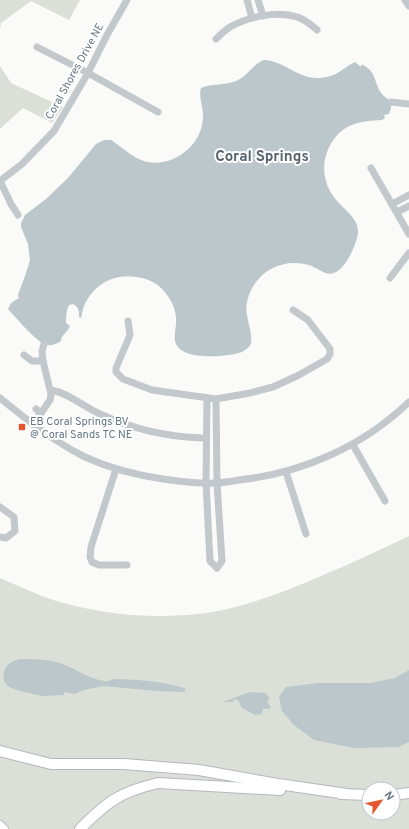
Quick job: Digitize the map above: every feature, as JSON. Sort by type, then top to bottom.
[{"type":"highway","points":[[0,751],[52,764],[124,764],[199,770],[347,794]]},
{"type":"highway","points":[[80,829],[98,811],[119,796],[140,787],[158,783],[272,789],[306,793],[361,795]]},
{"type":"main road","points":[[0,825],[4,829]]},
{"type":"street","name":"Coral Shores Drive NE","points":[[0,181],[22,164],[54,131],[88,73],[106,35],[127,0]]},
{"type":"street","points":[[247,0],[252,18]]},
{"type":"street","points":[[258,0],[263,16]]},
{"type":"street","points":[[404,0],[409,6]]},
{"type":"street","points":[[216,39],[229,27],[252,18],[280,14],[298,17],[308,22],[317,30]]},
{"type":"street","points":[[37,47],[88,73],[158,112]]},
{"type":"street","points":[[391,102],[409,104]]},
{"type":"street","points":[[371,168],[409,234]]},
{"type":"street","points":[[0,181],[18,215]]},
{"type":"street","points":[[392,204],[409,195]]},
{"type":"street","points":[[397,212],[409,206]]},
{"type":"street","points":[[390,278],[409,253]]},
{"type":"street","points":[[128,322],[130,335],[116,368],[116,372],[123,379],[152,390],[216,399],[273,387],[299,375],[327,359],[330,354],[330,349],[308,320],[293,310]]},
{"type":"street","points":[[32,424],[38,411],[50,400],[51,390],[43,361],[42,351],[44,344]]},
{"type":"street","points":[[24,355],[32,361],[43,361]]},
{"type":"street","points":[[51,390],[60,392],[99,414],[128,425],[167,435],[202,438]]},
{"type":"street","points":[[0,398],[32,424],[58,442],[86,457],[142,476],[206,484],[259,478],[286,472],[328,458],[352,445],[386,422],[408,404]]},
{"type":"street","points":[[207,398],[206,484],[210,561],[217,568],[222,561],[217,483],[216,399]]},
{"type":"street","points":[[352,445],[385,501]]},
{"type":"street","points":[[116,468],[91,547],[90,557],[92,562],[99,566],[127,565]]},
{"type":"street","points":[[286,472],[306,534]]},
{"type":"street","points":[[0,507],[14,517],[14,531],[6,538],[0,537]]},
{"type":"shaded area","points":[[0,0],[80,0],[69,20],[31,1],[1,23],[0,29]]},
{"type":"shaded area","points":[[264,60],[273,61],[303,75],[320,78],[333,75],[355,62],[361,67],[361,65],[363,65],[371,71],[379,90],[389,100],[391,100],[389,114],[384,115],[385,118],[382,120],[360,122],[348,127],[337,136],[328,149],[324,172],[328,187],[337,201],[353,217],[356,222],[358,232],[354,248],[342,267],[338,271],[331,274],[309,265],[288,263],[262,275],[250,292],[246,307],[251,334],[251,344],[242,352],[236,354],[199,356],[183,351],[178,347],[175,341],[176,314],[166,293],[160,287],[147,279],[127,276],[111,279],[97,288],[87,301],[81,318],[79,317],[78,308],[73,304],[69,305],[66,323],[70,326],[62,337],[61,341],[48,345],[42,343],[26,329],[8,309],[11,303],[19,298],[18,295],[30,260],[28,244],[21,227],[21,223],[25,215],[46,199],[68,178],[96,144],[104,140],[111,140],[137,158],[152,163],[173,159],[182,154],[197,138],[201,129],[203,114],[200,96],[201,88],[236,81]]},
{"type":"shaded area","points":[[0,66],[11,83],[63,107],[52,123],[23,108],[0,129]]},
{"type":"shaded area","points":[[409,536],[409,829],[0,829],[0,578],[53,600],[88,609],[121,614],[172,616],[206,613],[236,607],[293,588]]},
{"type":"shaded area","points":[[20,659],[56,662],[98,680],[143,680],[169,684],[186,689],[184,692],[103,686],[84,690],[75,694],[64,692],[64,695],[39,695],[15,689],[7,685],[5,682],[3,677],[6,667],[10,663]]},
{"type":"shaded area","points":[[409,670],[409,742],[398,747],[354,748],[314,740],[294,725],[282,711],[279,697],[286,687],[318,683],[371,683],[395,678]]},
{"type":"shaded area","points":[[250,692],[265,693],[269,697],[267,702],[271,707],[269,709],[263,709],[262,714],[255,715],[242,708],[238,700],[234,699],[233,702],[223,702]]},
{"type":"place","name":"EB Coral Springs BV @ Coral Sands TC NE","points":[[22,427]]},
{"type":"district","name":"Coral Springs","points":[[262,156]]}]
